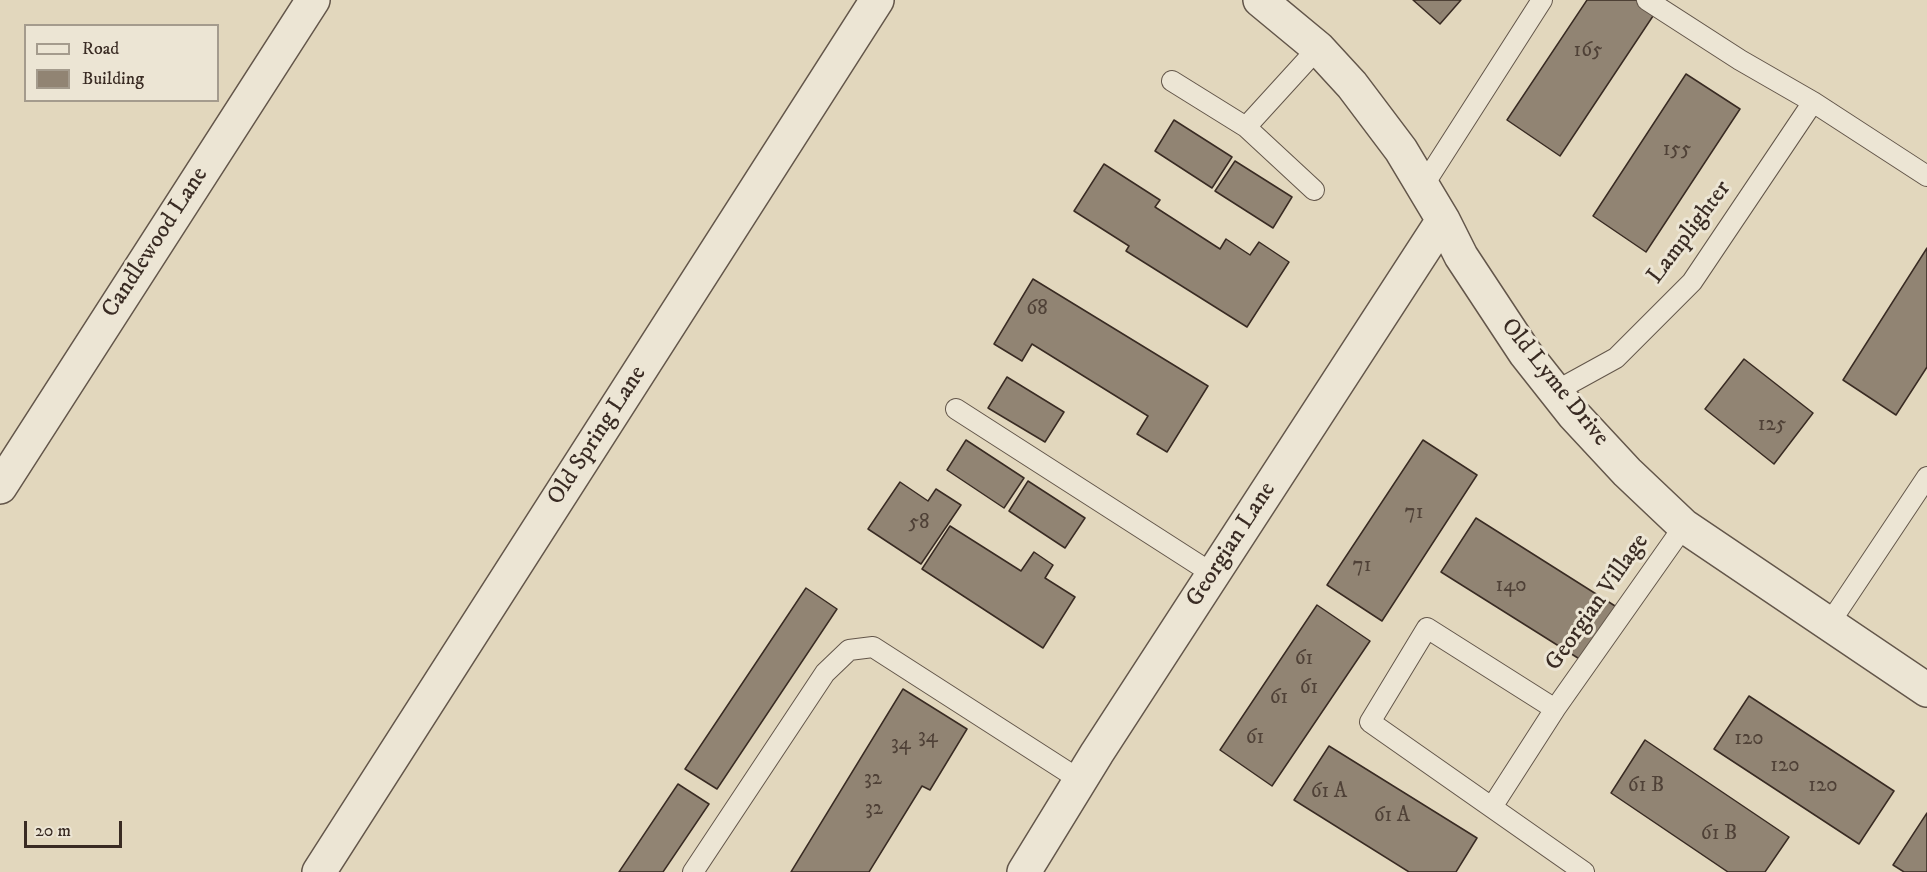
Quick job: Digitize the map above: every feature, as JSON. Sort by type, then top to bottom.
[{"type":"street","name":"Candlewood Lane","points":[[0,487],[313,0]]},
{"type":"street","name":"Old Spring Lane","points":[[319,872],[877,0]]},
{"type":"street","name":"Old Lyme Drive","points":[[1260,0],[1318,48],[1359,93],[1401,150],[1481,289],[1525,353],[1574,415],[1627,472],[1684,526],[1927,690]]},
{"type":"street","name":"Georgian Lane","points":[[1024,872],[1080,780],[1443,220]]},
{"type":"lane","points":[[1423,186],[1542,0]]},
{"type":"lane","points":[[1647,0],[1740,60],[1813,102],[1927,176]]},
{"type":"lane","points":[[1246,127],[1318,48]]},
{"type":"lane","points":[[1172,81],[1246,127],[1314,190]]},
{"type":"lane","name":"Lamplighter","points":[[1556,391],[1616,358],[1692,282],[1813,102]]},
{"type":"lane","points":[[956,409],[1213,574]]},
{"type":"lane","points":[[1829,624],[1927,477]]},
{"type":"lane","name":"Georgian Village","points":[[1492,807],[1554,709],[1684,526]]},
{"type":"lane","name":"Georgian Village","points":[[1554,709],[1427,628],[1370,722],[1584,872]]},
{"type":"lane","points":[[693,872],[825,674],[849,650],[873,648],[1080,780]]},
{"type":"building","points":[[1413,0],[1461,0],[1440,24]]},
{"type":"building","points":[[1587,0],[1636,0],[1655,13],[1560,156],[1507,120]]},
{"type":"building","points":[[1686,74],[1740,109],[1646,252],[1593,216]]},
{"type":"building","points":[[1174,120],[1232,157],[1212,188],[1155,151]]},
{"type":"building","points":[[1235,161],[1292,197],[1273,228],[1215,191]]},
{"type":"building","points":[[1104,164],[1160,200],[1155,207],[1220,249],[1226,239],[1250,255],[1259,242],[1289,262],[1247,327],[1126,251],[1129,246],[1074,211]]},
{"type":"building","points":[[1927,248],[1927,367],[1896,415],[1843,380]]},
{"type":"building","points":[[1033,279],[1208,386],[1167,452],[1137,434],[1148,416],[1032,344],[1022,361],[994,344]]},
{"type":"building","points":[[1744,359],[1813,413],[1774,464],[1705,409]]},
{"type":"building","points":[[1007,377],[1064,412],[1045,442],[988,408]]},
{"type":"building","points":[[966,440],[1024,478],[1004,508],[947,470]]},
{"type":"building","points":[[1423,440],[1477,475],[1382,621],[1327,585]]},
{"type":"building","points":[[1028,481],[1085,518],[1065,548],[1009,511]]},
{"type":"building","points":[[900,482],[928,501],[936,489],[961,505],[921,564],[868,529]]},
{"type":"building","points":[[1476,518],[1623,611],[1589,665],[1441,572]]},
{"type":"building","points":[[950,526],[1021,571],[1034,552],[1053,565],[1045,578],[1075,597],[1043,648],[922,569]]},
{"type":"building","points":[[806,588],[837,609],[717,789],[685,769]]},
{"type":"building","points":[[1317,605],[1370,641],[1272,786],[1220,750]]},
{"type":"building","points":[[903,689],[967,729],[930,790],[922,786],[869,872],[791,872]]},
{"type":"building","points":[[1749,696],[1894,791],[1859,844],[1714,749]]},
{"type":"building","points":[[1645,740],[1789,837],[1765,872],[1728,872],[1611,793]]},
{"type":"building","points":[[1329,746],[1477,838],[1456,872],[1409,872],[1294,800]]},
{"type":"building","points":[[678,784],[709,804],[663,872],[619,872]]},
{"type":"building","points":[[1927,813],[1927,872],[1904,872],[1893,865]]}]
